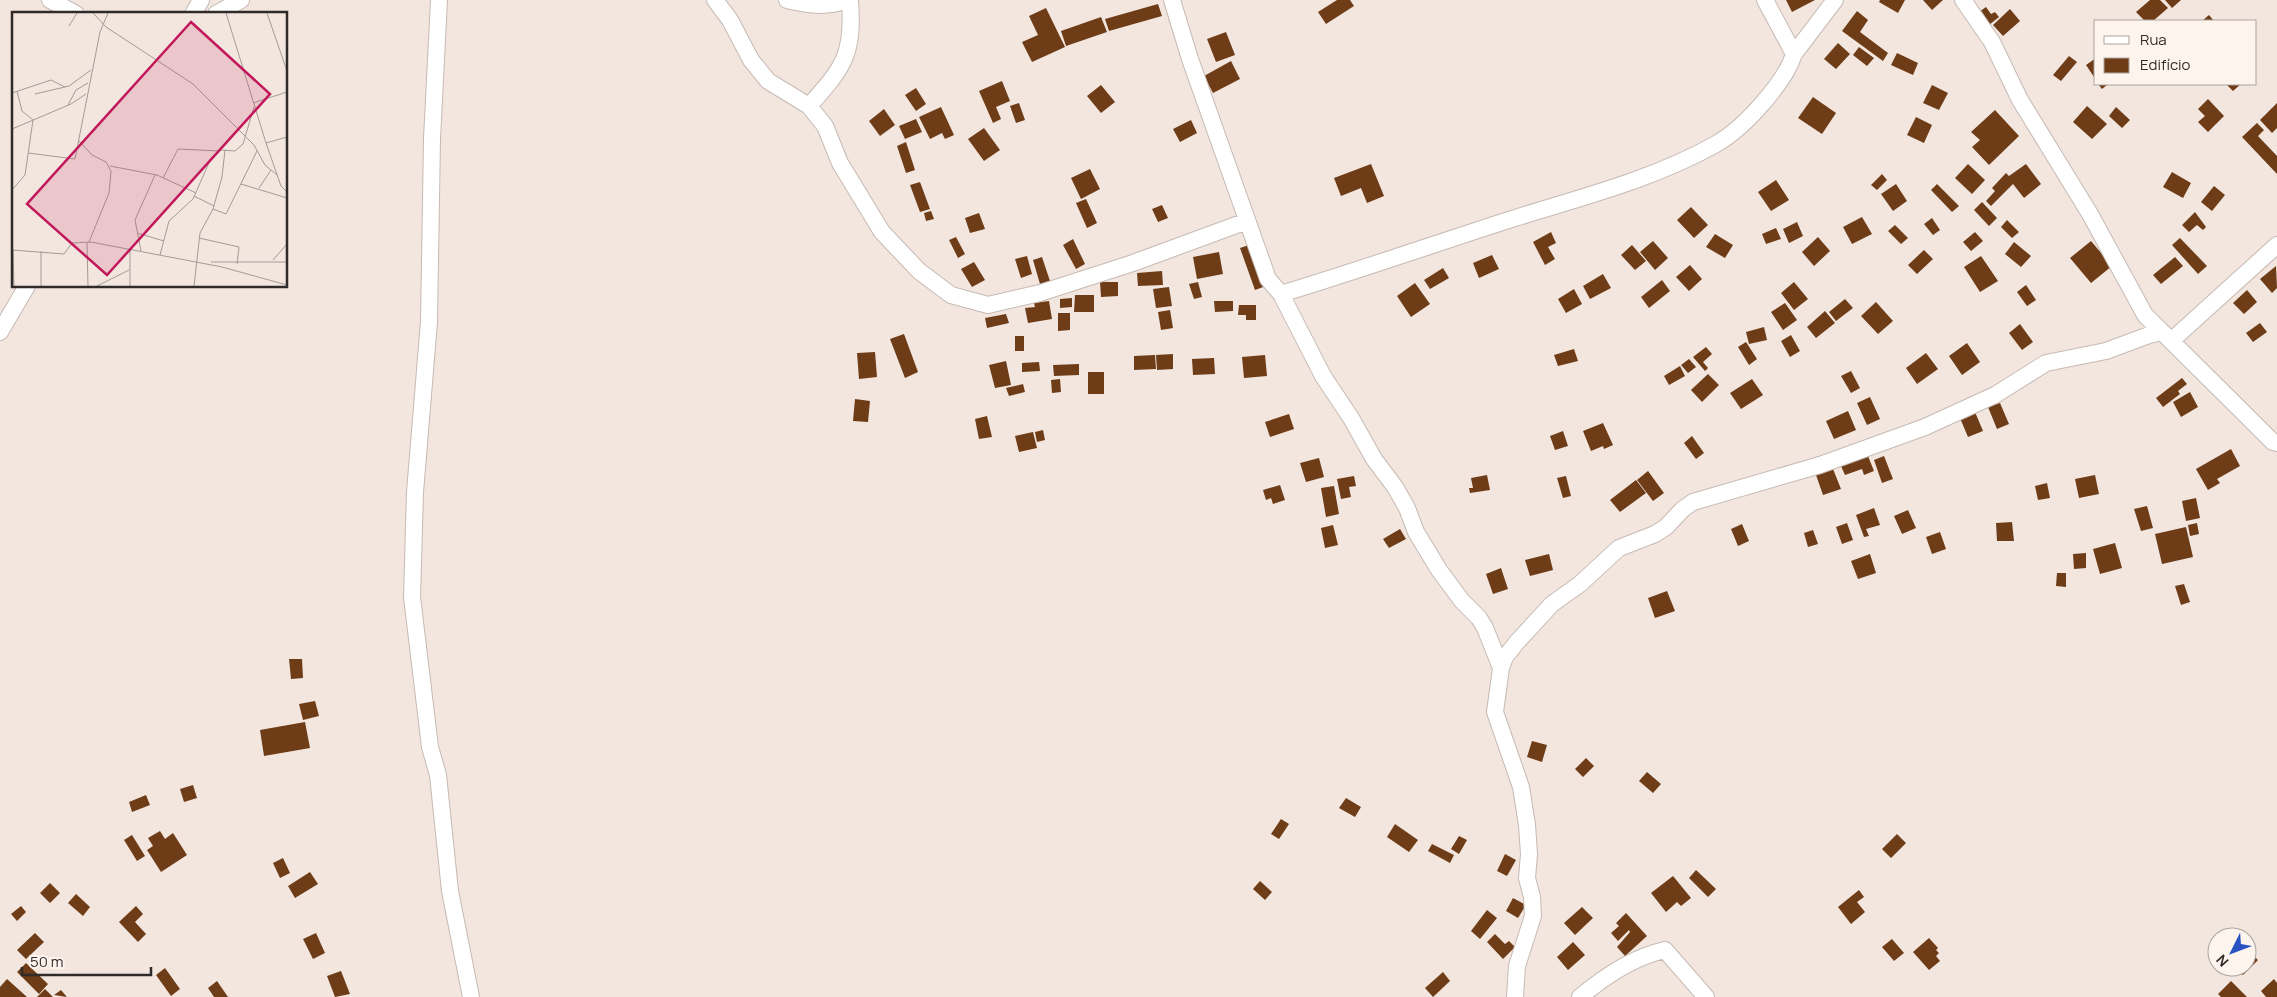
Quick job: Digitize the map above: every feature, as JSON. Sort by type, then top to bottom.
[{"type":"street","points":[[50,0],[72,12]]},
{"type":"street","points":[[194,12],[201,0]]},
{"type":"street","points":[[220,12],[241,0]]},
{"type":"street","points":[[439,0],[432,139],[429,322],[415,492],[412,597],[430,747],[438,775],[450,891],[471,997]]},
{"type":"street","points":[[715,0],[730,20],[751,60],[768,81],[810,106],[825,126],[840,164],[882,232],[919,271],[951,295],[988,305],[1040,293],[1133,263],[1247,221]]},
{"type":"street","points":[[787,0],[814,6],[830,6],[850,0],[852,26],[846,58],[832,81],[810,106]]},
{"type":"street","points":[[1172,0],[1190,59],[1207,102],[1268,279],[1282,294],[1324,376],[1374,459],[1407,508],[1416,532],[1439,570],[1462,601],[1480,618],[1501,668]]},
{"type":"street","points":[[1765,0],[1794,54]]},
{"type":"street","points":[[1282,294],[1626,183],[1716,144],[1735,131],[1762,102],[1792,63],[1794,54],[1835,0]]},
{"type":"street","points":[[1963,0],[1992,42],[2020,100],[2090,214],[2145,315],[2273,442],[2277,443]]},
{"type":"street","points":[[1515,997],[1517,966],[1533,916],[1532,898],[1527,878],[1529,854],[1527,825],[1521,788],[1496,712],[1501,668],[1505,657],[1552,604],[1587,578],[1619,548],[1655,534],[1666,527],[1683,508],[1693,502],[1820,464],[1925,427],[1995,395],[2046,363],[2106,351],[2149,335],[2166,337],[2277,245]]},
{"type":"street","points":[[0,332],[26,288]]},
{"type":"street","points":[[1580,997],[1598,982],[1624,965],[1665,950],[1706,997]]},
{"type":"building","points":[[1337,0],[1350,0],[1354,6],[1326,24],[1318,12]]},
{"type":"building","points":[[1786,0],[1815,0],[1792,12]]},
{"type":"building","points":[[1880,0],[1905,0],[1898,13],[1879,2]]},
{"type":"building","points":[[1923,0],[1943,0],[1932,10]]},
{"type":"building","points":[[2150,0],[2160,0],[2168,8],[2154,20],[2144,20],[2136,12]]},
{"type":"building","points":[[2165,0],[2181,0],[2172,8]]},
{"type":"building","points":[[1158,4],[1162,16],[1109,31],[1105,19]]},
{"type":"building","points":[[1986,7],[1991,14],[1995,12],[1999,17],[1989,25],[1979,12]]},
{"type":"building","points":[[1046,8],[1065,47],[1032,62],[1022,42],[1038,35],[1029,16]]},
{"type":"building","points":[[2010,9],[2020,21],[2003,36],[1993,25]]},
{"type":"building","points":[[1857,11],[1868,20],[1860,32],[1888,53],[1883,61],[1842,31]]},
{"type":"building","points":[[2209,15],[2213,20],[2203,20]]},
{"type":"building","points":[[1101,17],[1107,32],[1066,46],[1061,31]]},
{"type":"building","points":[[1226,32],[1235,55],[1216,62],[1207,39]]},
{"type":"building","points":[[1838,43],[1850,54],[1836,69],[1824,59]]},
{"type":"building","points":[[1859,47],[1874,58],[1867,66],[1853,55]]},
{"type":"building","points":[[1897,53],[1918,63],[1913,75],[1891,65]]},
{"type":"building","points":[[2069,56],[2077,62],[2061,81],[2053,75]]},
{"type":"building","points":[[2094,59],[2094,77],[2086,65]]},
{"type":"building","points":[[1231,61],[1240,79],[1213,93],[1204,76]]},
{"type":"building","points":[[1002,81],[1010,101],[996,107],[1001,119],[993,123],[979,91]]},
{"type":"building","points":[[1101,85],[1115,102],[1101,113],[1087,96]]},
{"type":"building","points":[[1932,85],[1948,93],[1939,110],[1923,103]]},
{"type":"building","points":[[2099,85],[2107,85],[2102,89]]},
{"type":"building","points":[[2227,85],[2240,85],[2233,91]]},
{"type":"building","points":[[916,88],[926,104],[916,111],[905,95]]},
{"type":"building","points":[[1813,97],[1836,113],[1822,134],[1798,118]]},
{"type":"building","points":[[2208,99],[2224,116],[2208,132],[2198,122],[2205,116],[2198,109]]},
{"type":"building","points":[[1019,103],[1025,120],[1016,123],[1010,106]]},
{"type":"building","points":[[2277,103],[2277,128],[2272,133],[2260,120]]},
{"type":"building","points":[[2087,106],[2107,124],[2092,139],[2073,122]]},
{"type":"building","points":[[941,107],[954,135],[945,139],[942,133],[930,139],[919,117]]},
{"type":"building","points":[[2116,107],[2130,120],[2122,128],[2109,116]]},
{"type":"building","points":[[884,109],[895,125],[880,136],[869,121]]},
{"type":"building","points":[[1995,110],[2019,136],[1989,165],[1972,147],[1980,140],[1971,132]]},
{"type":"building","points":[[1916,117],[1932,125],[1924,143],[1907,135]]},
{"type":"building","points":[[916,119],[922,132],[905,139],[899,126]]},
{"type":"building","points":[[1191,120],[1197,133],[1180,142],[1173,129]]},
{"type":"building","points":[[2257,123],[2264,130],[2258,136],[2277,156],[2277,174],[2242,137]]},
{"type":"building","points":[[984,128],[1000,150],[984,161],[968,139]]},
{"type":"building","points":[[906,142],[915,170],[906,173],[897,146]]},
{"type":"building","points":[[1371,164],[1384,196],[1367,203],[1361,188],[1341,196],[1334,178]]},
{"type":"building","points":[[1968,164],[1985,180],[1972,194],[1955,178]]},
{"type":"building","points":[[2026,164],[2041,184],[2024,198],[2013,184],[1991,206],[1986,201],[1995,191],[1992,188],[2006,173],[2009,176]]},
{"type":"building","points":[[1090,169],[1100,189],[1081,199],[1071,178]]},
{"type":"building","points":[[2172,172],[2191,183],[2183,198],[2163,187]]},
{"type":"building","points":[[1882,174],[1887,180],[1877,190],[1871,185]]},
{"type":"building","points":[[1776,180],[1789,200],[1771,211],[1758,192]]},
{"type":"building","points":[[920,182],[930,209],[920,212],[910,185]]},
{"type":"building","points":[[1896,184],[1907,201],[1893,211],[1881,194]]},
{"type":"building","points":[[1937,184],[1959,206],[1952,212],[1931,190]]},
{"type":"building","points":[[2214,186],[2225,195],[2212,211],[2201,202]]},
{"type":"building","points":[[1086,199],[1097,223],[1087,228],[1076,203]]},
{"type":"building","points":[[1982,202],[1997,218],[1989,226],[1974,210]]},
{"type":"building","points":[[1162,205],[1168,218],[1158,222],[1152,209]]},
{"type":"building","points":[[1691,207],[1708,225],[1694,238],[1677,220]]},
{"type":"building","points":[[931,211],[934,219],[926,221],[924,213]]},
{"type":"building","points":[[2195,212],[2206,227],[2203,230],[2197,225],[2189,232],[2182,225]]},
{"type":"building","points":[[979,213],[985,229],[970,233],[965,218]]},
{"type":"building","points":[[1862,217],[1872,234],[1852,244],[1843,227]]},
{"type":"building","points":[[1932,218],[1940,230],[1933,235],[1924,224]]},
{"type":"building","points":[[2007,220],[2019,232],[2012,238],[2001,227]]},
{"type":"building","points":[[1797,222],[1803,236],[1789,243],[1783,229]]},
{"type":"building","points":[[1895,225],[1908,238],[1901,244],[1888,231]]},
{"type":"building","points":[[1776,228],[1781,239],[1766,244],[1762,234]]},
{"type":"building","points":[[1551,232],[1556,243],[1548,247],[1555,259],[1545,265],[1533,242]]},
{"type":"building","points":[[1975,232],[1983,241],[1971,251],[1963,242]]},
{"type":"building","points":[[1715,234],[1733,245],[1725,258],[1706,247]]},
{"type":"building","points":[[956,237],[965,254],[958,258],[949,240]]},
{"type":"building","points":[[1818,237],[1830,251],[1814,266],[1802,252]]},
{"type":"building","points":[[2180,238],[2207,266],[2198,274],[2172,245]]},
{"type":"building","points":[[1073,239],[1085,264],[1076,269],[1063,245]]},
{"type":"building","points":[[1653,241],[1668,258],[1655,270],[1640,252]]},
{"type":"building","points":[[2091,241],[2112,266],[2091,283],[2070,258]]},
{"type":"building","points":[[2014,242],[2031,256],[2021,267],[2005,254]]},
{"type":"building","points":[[1252,244],[1266,286],[1255,290],[1240,248]]},
{"type":"building","points":[[1632,245],[1646,261],[1635,270],[1621,255]]},
{"type":"building","points":[[1924,250],[1933,259],[1917,274],[1908,265]]},
{"type":"building","points":[[1219,252],[1223,274],[1197,279],[1193,257]]},
{"type":"building","points":[[1492,255],[1499,269],[1479,278],[1473,263]]},
{"type":"building","points":[[1027,256],[1032,274],[1021,278],[1015,259]]},
{"type":"building","points":[[1981,256],[1998,281],[1980,292],[1964,267]]},
{"type":"building","points":[[1042,257],[1050,281],[1040,284],[1033,260]]},
{"type":"building","points":[[2175,257],[2183,266],[2161,284],[2153,275]]},
{"type":"building","points":[[974,262],[985,280],[972,287],[961,269]]},
{"type":"building","points":[[1690,265],[1702,279],[1689,291],[1676,277]]},
{"type":"building","points":[[2276,266],[2277,288],[2272,293],[2260,279]]},
{"type":"building","points":[[1443,268],[1449,278],[1430,289],[1424,280]]},
{"type":"building","points":[[1162,271],[1163,285],[1138,286],[1137,273]]},
{"type":"building","points":[[1603,274],[1611,288],[1590,299],[1583,286]]},
{"type":"building","points":[[1662,280],[1670,291],[1649,308],[1641,297]]},
{"type":"building","points":[[1100,282],[1118,282],[1118,296],[1101,297]]},
{"type":"building","points":[[1198,282],[1202,297],[1194,299],[1189,284]]},
{"type":"building","points":[[1794,282],[1808,299],[1794,310],[1781,293]]},
{"type":"building","points":[[1415,283],[1430,304],[1411,317],[1397,296]]},
{"type":"building","points":[[2026,285],[2036,300],[2027,306],[2017,292]]},
{"type":"building","points":[[1169,287],[1172,306],[1156,308],[1153,289]]},
{"type":"building","points":[[1574,289],[1582,304],[1566,313],[1558,299]]},
{"type":"building","points":[[2247,290],[2257,302],[2244,314],[2233,303]]},
{"type":"building","points":[[1075,295],[1094,295],[1094,312],[1074,312]]},
{"type":"building","points":[[1072,298],[1072,307],[1060,308],[1060,299]]},
{"type":"building","points":[[1845,299],[1853,308],[1836,321],[1829,312]]},
{"type":"building","points":[[1049,301],[1052,319],[1028,323],[1025,308],[1035,307],[1034,303]]},
{"type":"building","points":[[1214,301],[1233,301],[1233,311],[1215,312]]},
{"type":"building","points":[[1876,302],[1893,321],[1878,334],[1861,316]]},
{"type":"building","points":[[1785,303],[1797,320],[1783,330],[1771,312]]},
{"type":"building","points":[[1239,305],[1256,305],[1256,320],[1246,320],[1246,315],[1238,315]]},
{"type":"building","points":[[1170,310],[1173,328],[1161,330],[1158,312]]},
{"type":"building","points":[[1825,311],[1835,323],[1816,338],[1807,327]]},
{"type":"building","points":[[1058,313],[1070,313],[1070,330],[1058,331]]},
{"type":"building","points":[[1006,314],[1009,323],[987,328],[985,318]]},
{"type":"building","points":[[2260,323],[2267,332],[2253,342],[2246,333]]},
{"type":"building","points":[[2020,324],[2033,342],[2022,350],[2009,333]]},
{"type":"building","points":[[1764,327],[1767,340],[1749,344],[1746,332]]},
{"type":"building","points":[[904,334],[918,372],[905,378],[890,339]]},
{"type":"building","points":[[1791,335],[1800,351],[1790,357],[1781,341]]},
{"type":"building","points":[[1015,336],[1024,336],[1024,351],[1015,351]]},
{"type":"building","points":[[1746,342],[1757,359],[1749,365],[1738,347]]},
{"type":"building","points":[[1967,343],[1980,362],[1962,375],[1949,356]]},
{"type":"building","points":[[1706,347],[1712,354],[1703,362],[1708,368],[1705,371],[1693,357]]},
{"type":"building","points":[[1574,349],[1578,361],[1558,366],[1554,355]]},
{"type":"building","points":[[875,352],[877,377],[859,379],[857,353]]},
{"type":"building","points":[[1926,353],[1938,369],[1917,384],[1906,368]]},
{"type":"building","points":[[1173,354],[1173,369],[1157,370],[1156,355]]},
{"type":"building","points":[[1155,355],[1156,369],[1134,370],[1134,356]]},
{"type":"building","points":[[1265,355],[1267,376],[1244,378],[1242,357]]},
{"type":"building","points":[[1214,358],[1215,374],[1193,375],[1192,359]]},
{"type":"building","points":[[1689,359],[1696,367],[1688,373],[1681,365]]},
{"type":"building","points":[[1006,361],[1011,385],[995,388],[989,365]]},
{"type":"building","points":[[1039,362],[1040,371],[1022,372],[1022,363]]},
{"type":"building","points":[[1079,364],[1079,375],[1054,376],[1053,365]]},
{"type":"building","points":[[1680,366],[1685,376],[1669,385],[1664,376]]},
{"type":"building","points":[[1851,371],[1860,388],[1851,393],[1841,376]]},
{"type":"building","points":[[1088,372],[1104,372],[1104,394],[1088,394]]},
{"type":"building","points":[[1708,374],[1719,385],[1702,402],[1691,390]]},
{"type":"building","points":[[2182,378],[2187,384],[2178,391],[2180,394],[2163,407],[2156,398]]},
{"type":"building","points":[[1060,379],[1061,392],[1052,393],[1051,380]]},
{"type":"building","points":[[1752,379],[1763,395],[1741,409],[1730,393]]},
{"type":"building","points":[[1023,384],[1025,392],[1009,396],[1006,388]]},
{"type":"building","points":[[2190,392],[2198,407],[2181,417],[2173,402]]},
{"type":"building","points":[[1870,397],[1880,419],[1867,425],[1857,403]]},
{"type":"building","points":[[855,399],[870,401],[868,422],[853,421]]},
{"type":"building","points":[[2000,403],[2009,424],[1997,429],[1988,407]]},
{"type":"building","points":[[1848,411],[1856,430],[1834,439],[1826,421]]},
{"type":"building","points":[[1975,412],[1983,431],[1968,437],[1960,418]]},
{"type":"building","points":[[1289,414],[1294,429],[1270,437],[1265,422]]},
{"type":"building","points":[[987,416],[992,437],[979,439],[975,419]]},
{"type":"building","points":[[1603,423],[1613,445],[1604,449],[1603,446],[1591,451],[1583,431]]},
{"type":"building","points":[[1043,430],[1045,440],[1037,442],[1035,432]]},
{"type":"building","points":[[1563,431],[1568,446],[1555,450],[1550,436]]},
{"type":"building","points":[[1033,432],[1037,448],[1019,452],[1015,436]]},
{"type":"building","points":[[1692,436],[1704,453],[1696,459],[1684,443]]},
{"type":"building","points":[[2231,449],[2240,466],[2217,479],[2220,483],[2208,490],[2196,469]]},
{"type":"building","points":[[1868,456],[1874,471],[1864,475],[1862,469],[1845,475],[1841,466]]},
{"type":"building","points":[[1884,456],[1893,479],[1882,483],[1874,460]]},
{"type":"building","points":[[1319,458],[1324,477],[1306,482],[1300,463]]},
{"type":"building","points":[[1833,469],[1841,489],[1823,495],[1816,475]]},
{"type":"building","points":[[1648,471],[1664,493],[1653,501],[1637,480]]},
{"type":"building","points":[[1487,475],[1490,490],[1470,493],[1469,488],[1473,488],[1471,478]]},
{"type":"building","points":[[2095,475],[2099,494],[2079,498],[2075,479]]},
{"type":"building","points":[[1354,476],[1356,486],[1349,487],[1351,497],[1341,499],[1337,479]]},
{"type":"building","points":[[1566,476],[1571,496],[1563,498],[1557,478]]},
{"type":"building","points":[[1636,480],[1646,493],[1620,512],[1610,500]]},
{"type":"building","points":[[2047,483],[2050,498],[2038,500],[2035,486]]},
{"type":"building","points":[[1280,485],[1285,500],[1273,504],[1271,498],[1266,500],[1263,490]]},
{"type":"building","points":[[1334,486],[1339,514],[1326,517],[1321,488]]},
{"type":"building","points":[[2196,498],[2200,518],[2186,521],[2182,501]]},
{"type":"building","points":[[2147,506],[2153,528],[2141,531],[2134,509]]},
{"type":"building","points":[[1874,508],[1880,525],[1866,529],[1869,536],[1864,537],[1856,515]]},
{"type":"building","points":[[1908,510],[1916,528],[1902,534],[1894,516]]},
{"type":"building","points":[[2012,522],[2014,541],[1997,541],[1996,523]]},
{"type":"building","points":[[1847,523],[1853,540],[1842,544],[1836,527]]},
{"type":"building","points":[[2197,523],[2199,534],[2190,536],[2188,525]]},
{"type":"building","points":[[1742,524],[1749,541],[1738,546],[1731,529]]},
{"type":"building","points":[[1333,525],[1338,545],[1325,548],[1321,528]]},
{"type":"building","points":[[2186,527],[2193,557],[2162,564],[2155,534]]},
{"type":"building","points":[[1400,529],[1406,539],[1389,548],[1383,539]]},
{"type":"building","points":[[1813,530],[1818,544],[1808,547],[1804,533]]},
{"type":"building","points":[[1940,532],[1946,549],[1932,554],[1926,537]]},
{"type":"building","points":[[2115,543],[2122,568],[2100,574],[2093,549]]},
{"type":"building","points":[[2086,553],[2086,568],[2074,569],[2073,554]]},
{"type":"building","points":[[1549,554],[1553,570],[1530,576],[1525,560]]},
{"type":"building","points":[[1870,554],[1876,573],[1858,579],[1851,561]]},
{"type":"building","points":[[1501,568],[1508,589],[1493,594],[1486,574]]},
{"type":"building","points":[[2057,573],[2066,573],[2066,587],[2056,586]]},
{"type":"building","points":[[2184,584],[2190,602],[2181,605],[2175,586]]},
{"type":"building","points":[[1667,591],[1675,611],[1655,618],[1648,598]]},
{"type":"building","points":[[289,659],[302,659],[303,678],[291,679]]},
{"type":"building","points":[[315,701],[319,716],[303,720],[299,704]]},
{"type":"building","points":[[305,722],[310,748],[264,756],[260,730]]},
{"type":"building","points":[[1532,741],[1547,745],[1542,762],[1527,757]]},
{"type":"building","points":[[1586,758],[1594,766],[1583,777],[1575,769]]},
{"type":"building","points":[[1647,772],[1661,784],[1653,793],[1639,781]]},
{"type":"building","points":[[193,785],[197,798],[184,802],[180,789]]},
{"type":"building","points":[[146,795],[150,805],[132,812],[129,802]]},
{"type":"building","points":[[1346,798],[1361,807],[1355,817],[1339,808]]},
{"type":"building","points":[[1281,819],[1289,824],[1279,839],[1271,834]]},
{"type":"building","points":[[1395,824],[1418,840],[1409,852],[1387,837]]},
{"type":"building","points":[[160,831],[165,839],[173,833],[187,855],[161,872],[147,850],[153,846],[148,838]]},
{"type":"building","points":[[1897,834],[1906,843],[1891,858],[1882,849]]},
{"type":"building","points":[[132,835],[145,856],[137,861],[124,840]]},
{"type":"building","points":[[1459,836],[1467,840],[1459,854],[1451,849]]},
{"type":"building","points":[[1432,844],[1454,855],[1450,863],[1428,851]]},
{"type":"building","points":[[1505,854],[1516,860],[1507,876],[1497,871]]},
{"type":"building","points":[[283,858],[290,873],[280,878],[273,863]]},
{"type":"building","points":[[1696,870],[1716,889],[1708,897],[1689,878]]},
{"type":"building","points":[[310,872],[318,884],[295,898],[288,886]]},
{"type":"building","points":[[1673,876],[1691,898],[1681,906],[1677,902],[1666,912],[1651,893]]},
{"type":"building","points":[[1260,881],[1272,892],[1265,900],[1253,889]]},
{"type":"building","points":[[50,883],[60,893],[50,903],[40,893]]},
{"type":"building","points":[[1859,890],[1864,897],[1857,902],[1865,912],[1851,924],[1838,907]]},
{"type":"building","points":[[76,894],[90,907],[83,916],[68,903]]},
{"type":"building","points":[[1513,898],[1526,905],[1518,918],[1506,911]]},
{"type":"building","points":[[21,906],[26,912],[17,921],[11,914]]},
{"type":"building","points":[[136,906],[143,914],[135,922],[146,934],[138,942],[119,922]]},
{"type":"building","points":[[1582,907],[1593,918],[1575,935],[1564,923]]},
{"type":"building","points":[[1487,910],[1497,918],[1480,939],[1471,931]]},
{"type":"building","points":[[1626,913],[1647,936],[1625,956],[1617,947],[1630,932],[1629,930],[1618,941],[1611,933],[1619,926],[1616,923]]},
{"type":"building","points":[[35,933],[44,942],[26,959],[17,950]]},
{"type":"building","points":[[316,933],[325,953],[313,959],[303,939]]},
{"type":"building","points":[[1495,934],[1505,944],[1509,941],[1515,947],[1503,959],[1487,942]]},
{"type":"building","points":[[1929,938],[1938,948],[1936,950],[1939,953],[1936,956],[1940,961],[1929,970],[1913,952]]},
{"type":"building","points":[[1892,939],[1904,953],[1894,961],[1882,947]]},
{"type":"building","points":[[1573,942],[1585,955],[1568,970],[1557,957]]},
{"type":"building","points":[[26,963],[48,984],[39,994],[17,972]]},
{"type":"building","points":[[165,968],[180,989],[171,996],[156,975]]},
{"type":"building","points":[[341,971],[350,994],[335,997],[327,976]]},
{"type":"building","points":[[1443,972],[1450,981],[1433,997],[1425,988]]},
{"type":"building","points":[[7,979],[27,997],[0,997],[0,987]]},
{"type":"building","points":[[2274,979],[2277,983],[2277,997],[2266,997],[2261,991]]},
{"type":"building","points":[[217,981],[228,997],[214,997],[208,988]]},
{"type":"building","points":[[2231,981],[2247,997],[2221,997],[2218,994]]},
{"type":"building","points":[[45,989],[53,997],[37,997]]},
{"type":"building","points":[[61,990],[67,997],[54,995]]}]
